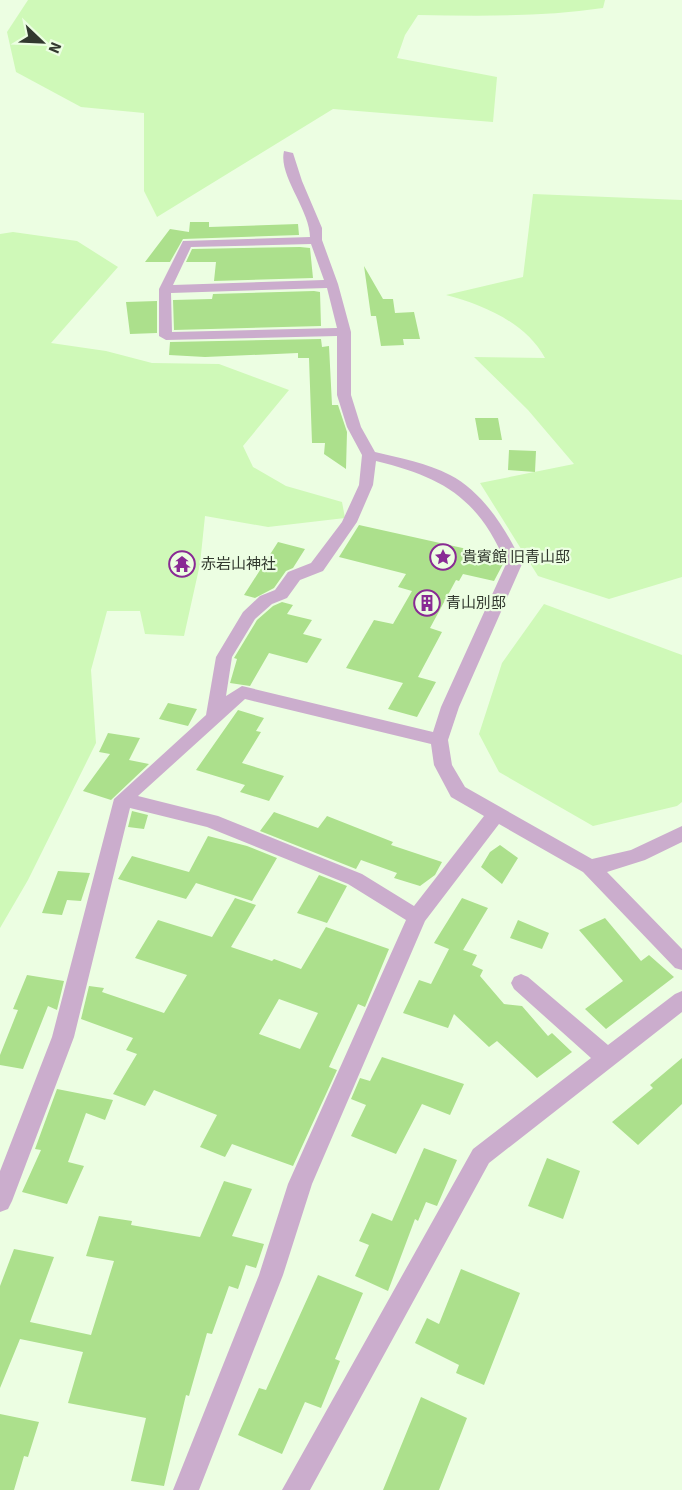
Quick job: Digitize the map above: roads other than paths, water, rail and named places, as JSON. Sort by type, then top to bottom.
[{"type":"street","points":[[214,717],[224,657],[249,616],[266,600],[281,594],[294,576],[317,567],[350,522],[366,485],[369,455],[354,427],[344,395],[344,332],[332,284],[288,153]]},
{"type":"street","points":[[316,234],[187,244],[165,289],[166,336],[344,332]]},
{"type":"street","points":[[165,289],[332,284]]},
{"type":"street","points":[[369,455],[399,462],[447,479],[497,529],[514,564],[450,707],[439,740],[443,765],[458,792],[590,867],[682,962]]},
{"type":"street","points":[[0,1201],[63,1037],[123,799],[242,692],[439,740]]},
{"type":"street","points":[[123,799],[211,821],[311,861],[355,879],[417,917]]},
{"type":"street","points":[[186,1490],[272,1275],[300,1184],[417,917],[496,814]]},
{"type":"street","points":[[590,867],[615,864],[648,852],[682,833]]},
{"type":"street","points":[[521,983],[607,1058]]},
{"type":"street","points":[[295,1490],[481,1156],[682,1000]]},
{"type":"place","name":"貴賓館 旧青山邸","points":[[443,557]]},
{"type":"place","name":"赤岩山神社","points":[[182,564]]},
{"type":"place","name":"青山別邸","points":[[427,603]]}]
